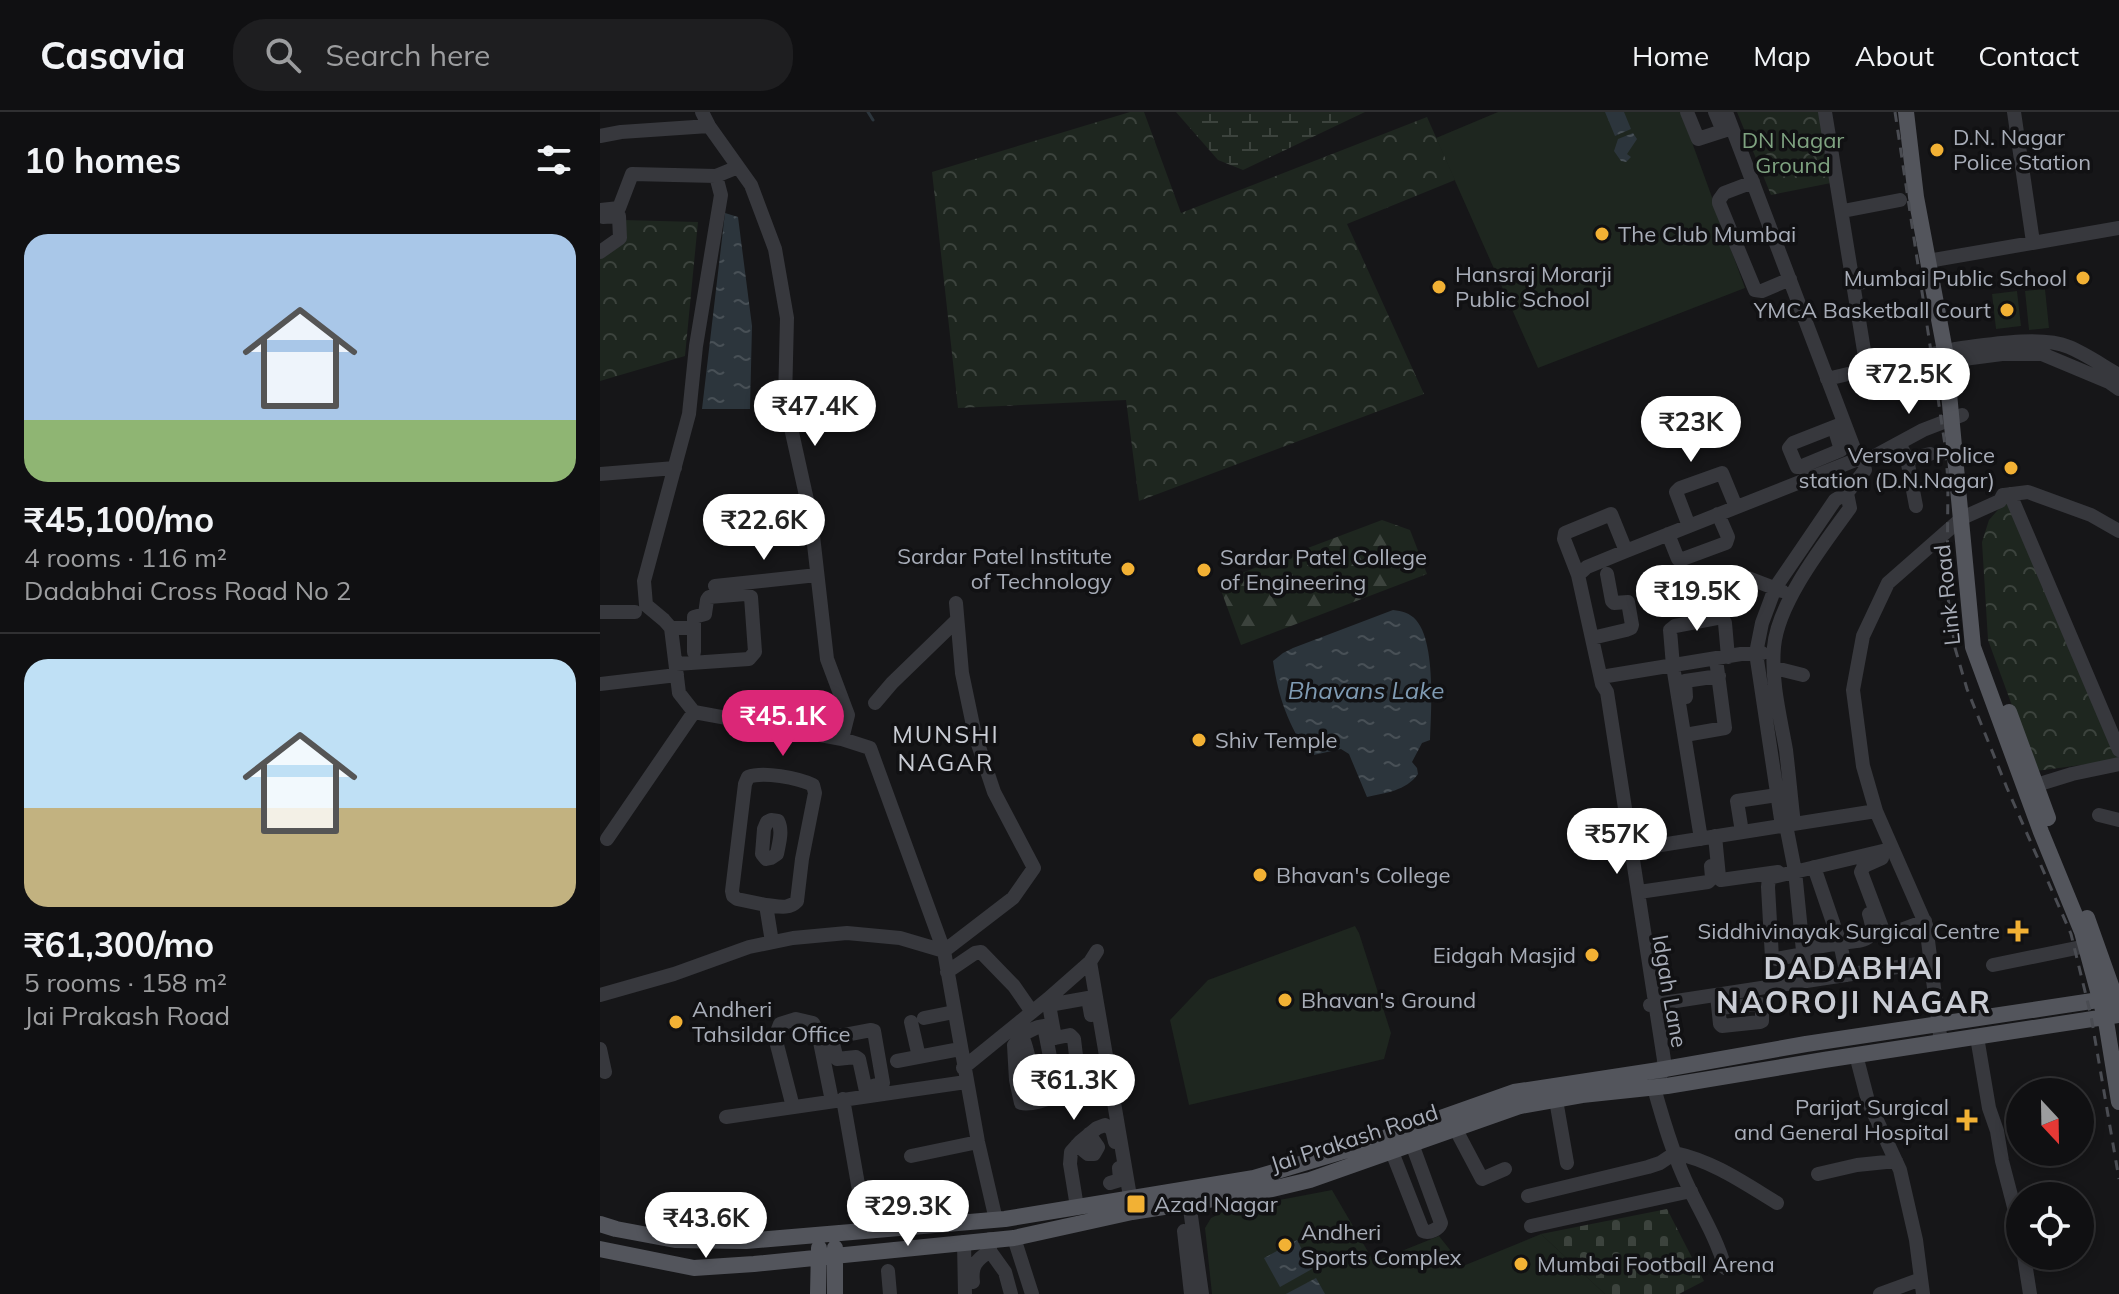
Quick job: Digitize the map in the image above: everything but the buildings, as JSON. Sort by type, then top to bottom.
[{"type":"main road","points":[[1906,112],[1916,197],[1933,260]]},
{"type":"main road","points":[[1916,112],[1933,260]]},
{"type":"main road","name":"Link Road","points":[[1933,260],[1952,353],[1966,512],[1973,647],[2031,786],[2113,1005],[2119,1102]]},
{"type":"main road","name":"Jai Prakash Road","points":[[600,1249],[694,1268],[964,1242],[990,1245],[1131,1205],[1301,1165],[1514,1092],[1939,1024],[2113,1005]]},
{"type":"main road","name":"Jai Prakash Road","points":[[600,1224],[675,1240],[746,1241],[996,1220],[1081,1195],[1131,1205],[1185,1203],[1264,1191],[1310,1180],[1510,1108],[1942,1043],[2113,1005]]},
{"type":"main road","points":[[826,1235],[835,1294]]},
{"type":"main road","points":[[818,1294],[827,1256]]},
{"type":"street","points":[[1687,112],[1698,139],[1724,121],[1753,182],[1790,279],[1827,379],[1839,425],[1862,464]]},
{"type":"street","points":[[1825,112],[1867,369]]},
{"type":"street","points":[[2014,112],[2033,242]]},
{"type":"street","points":[[600,136],[706,119],[751,185],[775,249],[787,318],[785,401],[811,518],[827,659],[848,715],[842,739]]},
{"type":"street","points":[[600,210],[619,208],[632,174],[716,176],[738,167]]},
{"type":"street","points":[[716,176],[721,195],[696,346],[689,414],[644,581],[646,605],[664,620],[671,631],[679,693],[694,712],[842,739],[870,748],[944,951],[965,1075],[996,1220]]},
{"type":"street","points":[[1753,182],[1724,193],[1719,203],[1755,290],[1762,291],[1790,279]]},
{"type":"street","points":[[1843,211],[1900,200]]},
{"type":"street","points":[[600,217],[619,215],[620,238],[600,252]]},
{"type":"street","points":[[1933,260],[2119,228]]},
{"type":"street","points":[[1854,284],[1874,280]]},
{"type":"street","points":[[1827,379],[2009,342],[2053,342],[2068,346],[2119,375]]},
{"type":"street","points":[[1952,353],[2042,354],[2119,389]]},
{"type":"street","points":[[1806,981],[1795,871],[1781,788],[1770,754],[1756,653],[1762,623],[1775,588],[1835,500],[1847,493],[1862,464],[1864,452],[1875,456],[1923,430],[1957,417]]},
{"type":"street","points":[[1899,443],[1907,459],[1916,506]]},
{"type":"street","points":[[1907,459],[1930,454]]},
{"type":"street","points":[[1578,575],[1587,567],[1668,534],[1692,520],[1862,464]]},
{"type":"street","points":[[600,474],[675,468]]},
{"type":"street","points":[[1692,520],[1676,492],[1680,488],[1722,473],[1734,504]]},
{"type":"street","points":[[1942,1043],[1930,962],[1863,766],[1853,690],[1863,636],[1888,583],[1966,512],[1996,493],[2028,492],[2091,515],[2119,531]]},
{"type":"street","points":[[1781,788],[1786,751],[1775,688],[1774,645],[1792,595],[1813,559],[1850,508],[1847,493]]},
{"type":"street","points":[[2007,495],[2110,714],[2119,750]]},
{"type":"street","points":[[1668,534],[1680,560],[1726,543],[1728,537],[1717,511]]},
{"type":"street","name":"Idgah Lane","points":[[1626,551],[1611,514],[1565,533],[1564,539],[1578,575],[1601,681],[1599,693],[1628,850],[1640,897]]},
{"type":"street","points":[[1592,638],[1626,630],[1632,625],[1628,602],[1612,601],[1607,574]]},
{"type":"street","points":[[715,586],[817,575]]},
{"type":"street","points":[[1650,594],[1748,578],[1792,595]]},
{"type":"street","points":[[600,684],[749,659],[755,652],[749,594],[709,597],[705,614],[694,617],[691,631],[694,652]]},
{"type":"street","points":[[944,951],[1013,898],[1034,868],[994,792],[975,735],[962,673],[956,603]]},
{"type":"street","points":[[600,612],[635,612]]},
{"type":"street","points":[[1640,897],[1708,882],[1712,878],[1673,661],[1671,628],[1722,617],[1725,623],[1724,654],[1719,676],[1725,728],[1688,735]]},
{"type":"street","points":[[875,703],[957,620]]},
{"type":"street","points":[[671,631],[691,631]]},
{"type":"street","points":[[1601,681],[1673,661],[1724,654],[1774,653]]},
{"type":"street","points":[[1775,668],[1803,675]]},
{"type":"street","points":[[1688,735],[1684,682],[1719,676]]},
{"type":"street","points":[[607,839],[694,712]]},
{"type":"street","points":[[1770,754],[1786,751]]},
{"type":"street","points":[[2031,786],[2119,764]]},
{"type":"street","points":[[756,774],[803,780],[813,785],[815,793],[804,846],[797,901],[793,906],[766,905],[733,896],[738,835],[748,777],[756,774]]},
{"type":"street","points":[[1742,832],[1737,801],[1781,788]]},
{"type":"street","points":[[1628,850],[1706,841],[1742,832],[1876,811]]},
{"type":"street","points":[[2099,815],[2119,820]]},
{"type":"street","points":[[778,821],[779,841],[777,854],[766,859],[762,854],[767,822],[778,821]]},
{"type":"street","points":[[1706,841],[1719,877],[1724,881],[1775,873],[1783,869],[1785,825]]},
{"type":"street","points":[[738,835],[763,839]]},
{"type":"street","points":[[779,841],[804,846]]},
{"type":"street","name":"Idgah Lane","points":[[1628,850],[1640,864],[1640,897],[1652,1004],[1663,1067]]},
{"type":"street","points":[[1640,864],[1646,854],[1659,852]]},
{"type":"street","points":[[1853,858],[1873,932],[1870,936],[1860,941],[1772,958],[1769,878],[1853,858],[1906,889]]},
{"type":"street","points":[[1814,867],[1840,943],[1847,975]]},
{"type":"street","points":[[766,905],[772,942]]},
{"type":"street","points":[[600,995],[674,974],[749,947],[793,938],[847,933],[900,938],[944,951]]},
{"type":"street","points":[[1993,965],[2091,944]]},
{"type":"street","points":[[947,972],[981,952],[1014,986],[1032,1012]]},
{"type":"street","points":[[726,1117],[838,1100],[866,1092],[965,1075],[1019,1030],[1032,1012],[1049,1002],[1094,957],[1093,998],[1122,1168],[1120,1180],[1110,1183]]},
{"type":"street","points":[[1652,1004],[1718,1002],[1806,981],[1930,962]]},
{"type":"street","points":[[1049,1002],[1093,998]]},
{"type":"street","points":[[1049,1002],[1066,1092],[1107,1085]]},
{"type":"street","points":[[919,1057],[918,1020],[954,1012]]},
{"type":"street","points":[[793,1107],[775,1037],[780,1024],[796,1019],[813,1023],[818,1032],[838,1100],[866,1230]]},
{"type":"street","points":[[1044,1026],[1057,1093],[1024,1105],[1019,1101],[1016,1080],[1027,1078],[1032,1073],[1019,1030],[1044,1026]]},
{"type":"street","points":[[874,1031],[883,1083],[866,1092],[859,1059],[837,1059],[834,1037],[874,1031]]},
{"type":"street","points":[[1977,1037],[1989,1108],[2007,1182]]},
{"type":"street","points":[[600,1049],[605,1072]]},
{"type":"street","points":[[897,1061],[960,1049]]},
{"type":"street","points":[[1856,1055],[1868,1101],[1900,1170],[1916,1240],[1922,1286],[1880,1294]]},
{"type":"street","points":[[1663,1067],[1654,1088],[1675,1153],[1725,1268]]},
{"type":"street","points":[[1556,1100],[1567,1163]]},
{"type":"street","points":[[1081,1195],[1070,1159],[1071,1152],[1089,1134],[1105,1125],[1112,1129],[1131,1205]]},
{"type":"street","points":[[1455,1128],[1482,1179],[1505,1169]]},
{"type":"street","points":[[911,1156],[978,1142]]},
{"type":"street","points":[[1392,1152],[1423,1231],[1438,1228],[1441,1223],[1412,1144]]},
{"type":"street","points":[[1528,1196],[1648,1167],[1675,1153]]},
{"type":"street","points":[[1675,1153],[1709,1163],[1741,1179],[1777,1203]]},
{"type":"street","points":[[1818,1174],[1857,1165],[1896,1161]]},
{"type":"street","points":[[1400,1172],[1419,1164]]},
{"type":"street","points":[[1531,1226],[1691,1191]]},
{"type":"street","points":[[1185,1203],[1191,1294]]},
{"type":"street","points":[[1185,1203],[1202,1294]]},
{"type":"street","points":[[1014,1238],[1032,1294]]},
{"type":"street","points":[[964,1242],[965,1294]]},
{"type":"street","points":[[974,1294],[972,1270],[990,1245],[1005,1272],[1011,1294]]},
{"type":"street","points":[[2026,1270],[2030,1294]]},
{"type":"street","points":[[888,1271],[890,1294]]},
{"type":"green space","points":[[1130,112],[1144,112],[1181,213],[1427,117],[1455,180],[1347,224],[1424,394],[1139,501],[1126,400],[958,408],[932,172]]},
{"type":"green space","points":[[1176,112],[1365,112],[1243,170],[1218,160]]},
{"type":"green space","name":"The Club Mumbai","points":[[1498,112],[1681,112],[1745,288],[1538,368],[1436,138]]},
{"type":"green space","name":"DN Nagar Ground","points":[[1737,112],[1824,112],[1836,182],[1771,195]]},
{"type":"green space","points":[[622,220],[698,222],[685,356],[600,381],[600,246],[621,230]]},
{"type":"green space","points":[[2045,289],[2049,328],[2029,330],[2025,291]]},
{"type":"green space","name":"YMCA Basketball Court","points":[[2017,291],[2021,326],[1996,329],[1992,294]]},
{"type":"green space","points":[[2004,503],[2008,503],[2119,760],[2036,771],[1988,640],[1982,542],[1989,520]]},
{"type":"green space","points":[[1382,520],[1410,530],[1427,574],[1241,645],[1218,582]]},
{"type":"green space","name":"Bhavan's Ground","points":[[1355,926],[1391,1033],[1384,1059],[1189,1105],[1170,1020],[1208,980]]},
{"type":"green space","name":"Andheri Sports Complex","points":[[1332,1190],[1374,1262],[1439,1236],[1463,1266],[1541,1234],[1605,1294],[1212,1294],[1205,1228],[1211,1218],[1227,1210]]},
{"type":"green space","points":[[1667,1209],[1704,1281],[1679,1294],[1605,1294],[1541,1234]]},
{"type":"water","points":[[1605,112],[1624,112],[1631,129],[1615,136]]},
{"type":"water","points":[[1633,133],[1637,139],[1627,154],[1631,157],[1626,162],[1621,161],[1614,151],[1618,139]]},
{"type":"water","points":[[725,213],[738,217],[752,326],[750,409],[702,409]]},
{"type":"water","name":"Bhavans Lake","points":[[1393,610],[1414,618],[1427,644],[1431,677],[1430,740],[1422,743],[1412,762],[1418,774],[1413,780],[1395,790],[1367,797],[1349,754],[1341,749],[1309,756],[1285,711],[1273,661],[1293,648]]},
{"type":"water","points":[[1297,1240],[1312,1269],[1280,1287],[1264,1258]]},
{"type":"water","points":[[1316,1278],[1325,1294],[1286,1294]]},
{"type":"waterway","points":[[868,112],[873,120]]},
{"type":"railway","points":[[1895,112],[1945,445],[1948,481],[1947,590],[1955,648],[1967,689],[2007,788],[2071,934],[2091,1016],[2119,1179]]},
{"type":"place","name":"D.N. Nagar Police Station","points":[[1937,150]]},
{"type":"place","name":"The Club Mumbai","points":[[1602,234]]},
{"type":"place","name":"Mumbai Public School","points":[[2083,278]]},
{"type":"place","name":"Hansraj Morarji Public School","points":[[1439,287]]},
{"type":"place","name":"YMCA Basketball Court","points":[[2007,310]]},
{"type":"place","name":"Versova Police station (D.N.Nagar)","points":[[2011,468]]},
{"type":"place","name":"Sardar Patel Institute of Technology","points":[[1128,569]]},
{"type":"place","name":"Sardar Patel College of Engineering","points":[[1204,570]]},
{"type":"place","name":"Shiv Temple","points":[[1199,740]]},
{"type":"place","name":"Bhavan's College","points":[[1260,875]]},
{"type":"place","name":"Siddhivinayak Surgical Centre","points":[[2018,931]]},
{"type":"place","name":"Eidgah Masjid","points":[[1592,955]]},
{"type":"place","name":"Bhavan's Ground","points":[[1285,1000]]},
{"type":"place","name":"Andheri Tahsildar Office","points":[[676,1022]]},
{"type":"place","name":"Parijat Surgical and General Hospital","points":[[1967,1120]]},
{"type":"place","name":"Azad Nagar","points":[[1136,1204]]},
{"type":"place","name":"Andheri Sports Complex","points":[[1285,1245]]},
{"type":"place","name":"Mumbai Football Arena","points":[[1521,1264]]},
{"type":"district","name":"MUNSHI NAGAR","points":[[946,748]]},
{"type":"district","name":"DADABHAI NAOROJI NAGAR","points":[[1854,985]]}]
